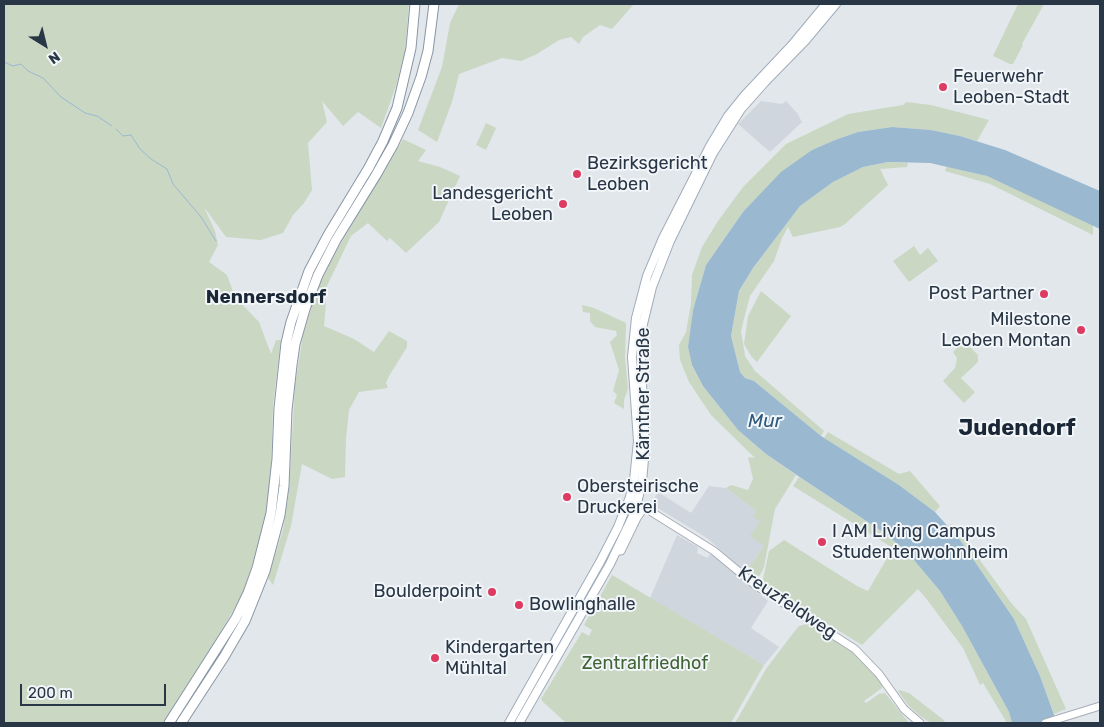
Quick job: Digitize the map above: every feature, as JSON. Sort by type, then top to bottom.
[{"type":"highway","points":[[170,723],[236,618],[257,568],[271,513],[277,459],[279,408],[286,344],[291,322],[312,278],[328,235],[368,170],[397,108],[412,48],[415,4]]},
{"type":"highway","points":[[181,723],[245,621],[265,572],[280,515],[284,486],[287,410],[293,358],[312,278],[393,145],[408,113],[428,51],[434,4]]},
{"type":"main road","name":"Kärntner Straße","points":[[509,723],[611,542],[630,497],[636,466],[638,441],[633,361],[634,337],[638,306],[649,271],[663,238],[694,176],[728,116],[744,95],[792,45],[826,4]]},
{"type":"main road","name":"Kärntner Straße","points":[[519,723],[616,551],[637,503],[643,475],[645,448],[641,332],[652,287],[660,265],[700,178],[732,121],[753,95],[798,48],[836,4]]},
{"type":"main road","name":"Kreuzfeldweg","points":[[630,497],[644,508],[714,551],[755,585],[854,649],[879,674],[904,709],[920,723]]},
{"type":"main road","points":[[616,551],[621,551],[644,508]]},
{"type":"main road","points":[[1045,723],[1100,706]]},
{"type":"shaded area","points":[[761,101],[782,104],[786,101],[802,122],[770,152],[738,124]]},
{"type":"shaded area","points":[[709,486],[726,488],[756,511],[764,546],[745,572],[707,538],[651,504],[658,492],[691,513]]},
{"type":"shaded area","points":[[677,535],[698,547],[697,553],[707,558],[711,554],[768,601],[751,628],[779,647],[764,665],[650,598]]},
{"type":"green space","points":[[4,4],[409,4],[405,51],[396,86],[381,128],[358,112],[343,126],[322,101],[327,122],[308,143],[312,190],[293,215],[283,233],[261,240],[226,237],[204,207],[215,231],[218,245],[209,262],[227,275],[235,297],[259,322],[271,354],[276,340],[281,340],[273,405],[271,474],[265,526],[244,591],[200,669],[165,723],[4,723]]},
{"type":"green space","points":[[459,4],[634,4],[612,29],[600,25],[583,37],[579,44],[571,37],[559,40],[537,54],[521,61],[502,58],[459,74],[452,102],[437,142],[418,130],[442,67],[450,23]]},
{"type":"green space","points":[[1018,4],[1044,4],[1013,64],[1010,64],[993,56]]},
{"type":"green space","points":[[906,102],[931,105],[989,120],[977,141],[931,130],[892,127],[858,132],[812,150],[743,212],[706,265],[693,310],[688,347],[692,365],[703,386],[738,430],[766,454],[796,475],[775,509],[764,567],[760,575],[754,580],[745,572],[764,546],[750,536],[760,522],[753,516],[756,511],[726,488],[731,485],[748,490],[753,479],[748,457],[755,458],[711,415],[689,382],[680,360],[679,345],[686,332],[691,303],[692,275],[702,247],[718,221],[743,187],[786,144],[848,114],[903,105]]},
{"type":"green space","points":[[486,123],[496,128],[486,150],[476,145]]},
{"type":"green space","points":[[403,139],[426,150],[418,161],[440,167],[460,176],[439,222],[406,253],[390,238],[387,241],[368,223],[351,236],[324,292],[326,303],[324,326],[354,339],[374,352],[389,331],[407,341],[407,347],[389,376],[386,383],[388,388],[359,392],[349,410],[345,477],[332,479],[302,464],[291,526],[273,585],[268,578],[283,530],[289,492],[295,385],[303,335],[316,292],[333,257]]},
{"type":"green space","points":[[888,162],[908,163],[907,167],[880,169],[888,185],[845,224],[840,227],[793,237],[788,227],[774,261],[750,296],[741,331],[745,356],[755,371],[824,431],[821,436],[754,381],[745,378],[740,372],[731,336],[739,291],[753,268],[800,206],[833,182],[863,167]]},
{"type":"green space","points":[[947,166],[987,176],[1073,215],[1093,225],[1093,235],[990,184],[945,171]]},
{"type":"green space","points":[[914,246],[920,255],[928,248],[938,261],[909,282],[893,261]]},
{"type":"green space","points":[[761,291],[791,316],[757,362],[744,344],[748,316]]},
{"type":"green space","points":[[582,305],[594,308],[626,323],[625,358],[628,389],[624,400],[624,409],[614,403],[617,395],[613,391],[619,370],[610,342],[617,335],[616,331],[595,327],[590,321],[590,313],[583,312]]},
{"type":"green space","points":[[964,341],[978,355],[978,362],[961,378],[975,392],[964,403],[943,381],[955,368],[957,358],[953,352]]},
{"type":"green space","points":[[828,432],[899,474],[910,471],[940,506],[935,512],[899,485],[824,438]]},
{"type":"green space","points":[[799,477],[886,534],[908,553],[940,591],[962,626],[1009,712],[1012,723],[1007,723],[983,683],[980,685],[963,648],[918,589],[862,645],[762,584],[769,551],[784,540],[868,591],[893,548],[793,486]]},
{"type":"green space","points":[[951,524],[1012,604],[1026,619],[1066,709],[1054,714],[1040,676],[1014,619],[960,540],[947,526]]},
{"type":"green space","name":"Zentralfriedhof","points":[[612,575],[764,665],[731,723],[566,723],[543,702],[541,699],[582,632],[589,636],[592,630],[584,625]]},
{"type":"green space","points":[[806,621],[838,640],[856,654],[882,684],[882,688],[864,701],[866,703],[879,694],[885,693],[909,723],[735,723],[766,669],[799,626],[804,625]]},
{"type":"green space","points":[[899,690],[909,693],[945,721],[931,723],[920,716],[908,705]]},
{"type":"water","name":"Mur","points":[[892,127],[931,130],[960,136],[1005,150],[1100,191],[1100,229],[987,176],[930,163],[888,162],[863,167],[833,182],[800,206],[753,268],[739,291],[731,336],[740,372],[745,378],[754,381],[821,436],[899,485],[935,512],[960,540],[1014,619],[1040,676],[1057,723],[1012,723],[1009,712],[962,626],[940,591],[908,553],[886,534],[766,454],[738,430],[703,386],[692,365],[688,347],[693,310],[706,265],[743,212],[781,172],[812,150],[858,132]]},
{"type":"waterway","points":[[4,62],[13,66],[21,64],[28,71],[43,78],[61,97],[85,113],[97,116],[112,126]]},
{"type":"waterway","points":[[116,129],[123,136],[131,135],[140,149],[167,169],[173,184],[201,217],[216,241]]},
{"type":"place","name":"Feuerwehr Leoben-Stadt","points":[[943,87]]},
{"type":"place","name":"Bezirksgericht Leoben","points":[[577,174]]},
{"type":"place","name":"Landesgericht Leoben","points":[[563,204]]},
{"type":"place","name":"Post Partner","points":[[1044,294]]},
{"type":"place","name":"Milestone Leoben Montan","points":[[1081,330]]},
{"type":"place","name":"Obersteirische Druckerei","points":[[567,497]]},
{"type":"place","name":"I AM Living Campus Studentenwohnheim","points":[[822,542]]},
{"type":"place","name":"Boulderpoint","points":[[492,592]]},
{"type":"place","name":"Bowlinghalle","points":[[519,605]]},
{"type":"place","name":"Kindergarten Mühltal","points":[[435,658]]},
{"type":"district","name":"Nennersdorf","points":[[266,298]]},
{"type":"district","name":"Judendorf","points":[[1017,429]]}]
